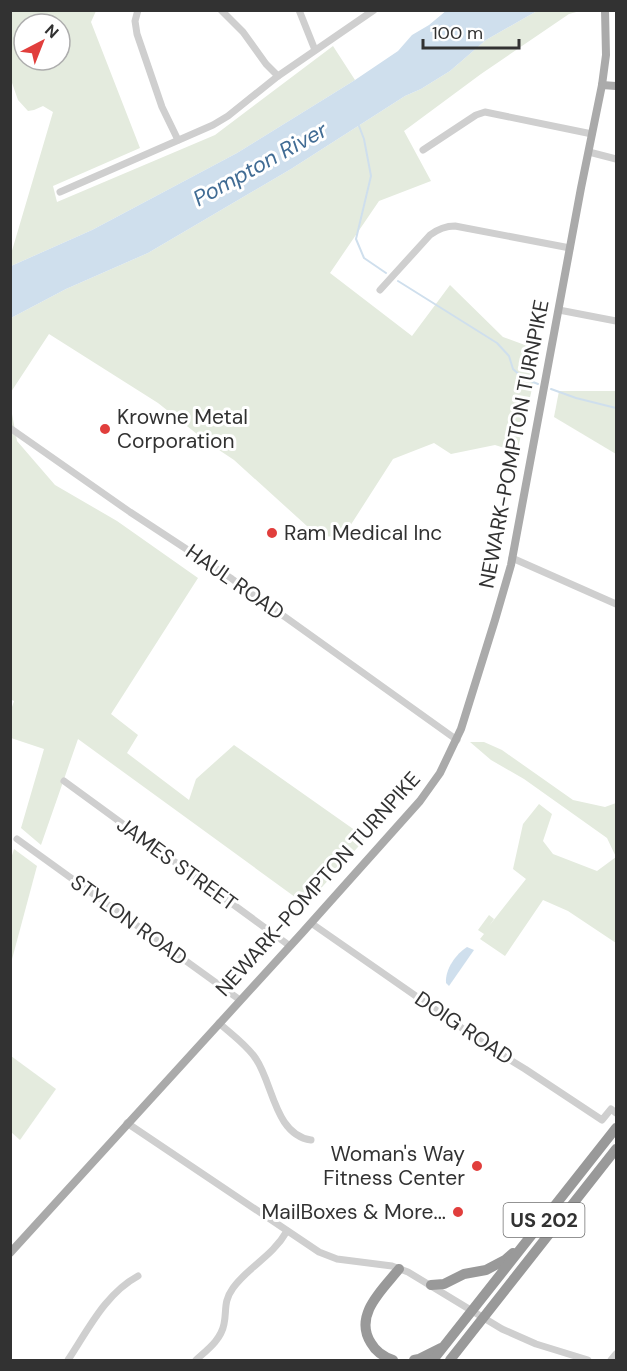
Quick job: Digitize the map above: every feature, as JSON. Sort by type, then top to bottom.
[{"type":"highway","name":"US 202","points":[[433,1360],[616,1128]]},
{"type":"highway","name":"US 202","points":[[450,1360],[616,1149]]},
{"type":"highway","points":[[431,1286],[444,1284],[464,1274],[486,1269],[505,1260],[527,1242]]},
{"type":"highway","points":[[393,1360],[381,1355],[372,1346],[368,1337],[366,1320],[375,1299],[399,1269]]},
{"type":"highway","points":[[414,1360],[443,1347]]},
{"type":"main road","name":"NEWARK-POMPTON TURNPIKE","points":[[10,1253],[420,801],[440,773],[457,741],[512,558],[602,85],[606,48],[605,10]]},
{"type":"main road","points":[[602,85],[616,86]]},
{"type":"street","points":[[138,10],[135,21],[137,34],[162,107],[178,140]]},
{"type":"street","points":[[221,10],[243,32],[266,64],[278,76]]},
{"type":"street","points":[[299,10],[315,50]]},
{"type":"street","points":[[60,192],[213,125],[228,116],[278,76],[374,10]]},
{"type":"street","points":[[423,150],[485,112],[592,134]]},
{"type":"street","points":[[589,152],[616,159]]},
{"type":"street","points":[[380,290],[430,235],[448,226],[570,248]]},
{"type":"street","points":[[559,310],[616,321]]},
{"type":"street","name":"HAUL ROAD","points":[[10,428],[130,512],[223,573],[457,741]]},
{"type":"street","points":[[512,558],[616,604]]},
{"type":"street","name":"JAMES STREET","points":[[64,781],[290,946]]},
{"type":"street","name":"STYLON ROAD","points":[[17,839],[240,1000]]},
{"type":"street","name":"DOIG ROAD","points":[[311,923],[498,1053],[602,1120],[611,1109],[616,1113]]},
{"type":"street","points":[[219,1023],[256,1059],[284,1122],[295,1135],[311,1140]]},
{"type":"street","points":[[128,1123],[319,1252],[337,1259],[399,1269],[416,1276],[483,1318],[524,1340],[588,1360]]},
{"type":"street","points":[[196,1360],[213,1344],[222,1331],[225,1304],[232,1289],[277,1246],[287,1231]]},
{"type":"street","points":[[68,1360],[112,1295],[138,1276]]},
{"type":"street","points":[[611,1360],[616,1354]]},
{"type":"shaded area","points":[[11,11],[96,11],[91,22],[140,148],[53,186],[57,202],[215,135],[333,46],[355,80],[237,153],[92,230],[11,266],[11,254],[53,112],[43,106],[28,111],[18,100],[11,80]]},
{"type":"shaded area","points":[[537,11],[580,11],[569,14],[481,74],[404,131],[431,181],[379,201],[330,273],[412,336],[450,285],[503,337],[541,351],[517,452],[495,445],[451,454],[434,443],[393,459],[343,537],[318,536],[234,460],[207,442],[158,403],[49,334],[11,392],[11,318],[66,289],[148,253],[291,169],[405,96],[450,71],[486,40]]},
{"type":"shaded area","points":[[559,391],[616,391],[616,454],[554,417]]},
{"type":"shaded area","points":[[10,403],[17,441],[55,485],[117,521],[198,578],[111,714],[138,735],[127,753],[189,800],[196,779],[234,745],[366,838],[306,905],[78,739],[41,845],[21,828],[44,749],[11,738],[11,710],[14,701],[10,699]]},
{"type":"shaded area","points":[[470,742],[484,742],[502,750],[573,800],[605,807],[616,803],[616,857],[607,838],[524,779],[491,760]]},
{"type":"shaded area","points":[[539,804],[552,814],[543,841],[553,854],[597,871],[616,857],[616,943],[568,911],[543,900],[505,956],[480,939],[484,934],[478,930],[489,915],[494,919],[489,926],[526,879],[513,869],[523,824]]},
{"type":"shaded area","points":[[14,849],[37,866],[11,963],[10,862]]},
{"type":"shaded area","points":[[11,1056],[56,1089],[20,1140],[11,1132]]},
{"type":"water","name":"Pompton River","points":[[447,10],[537,11],[486,40],[450,71],[405,96],[291,169],[148,253],[66,289],[11,318],[11,266],[92,230],[237,153],[398,51],[412,35]]},
{"type":"water","points":[[467,947],[474,950],[449,986],[446,978],[449,967]]},
{"type":"waterway","points":[[359,126],[364,139],[371,176],[356,239],[364,258],[386,273]]},
{"type":"waterway","points":[[398,281],[497,343],[509,356],[513,369],[523,378],[538,384]]},
{"type":"waterway","points":[[551,389],[616,408]]},
{"type":"place","name":"Krowne Metal Corporation","points":[[105,429]]},
{"type":"place","name":"Ram Medical Inc","points":[[272,533]]},
{"type":"place","name":"Woman's Way Fitness Center","points":[[477,1166]]},
{"type":"place","name":"MailBoxes & More...","points":[[458,1212]]}]
